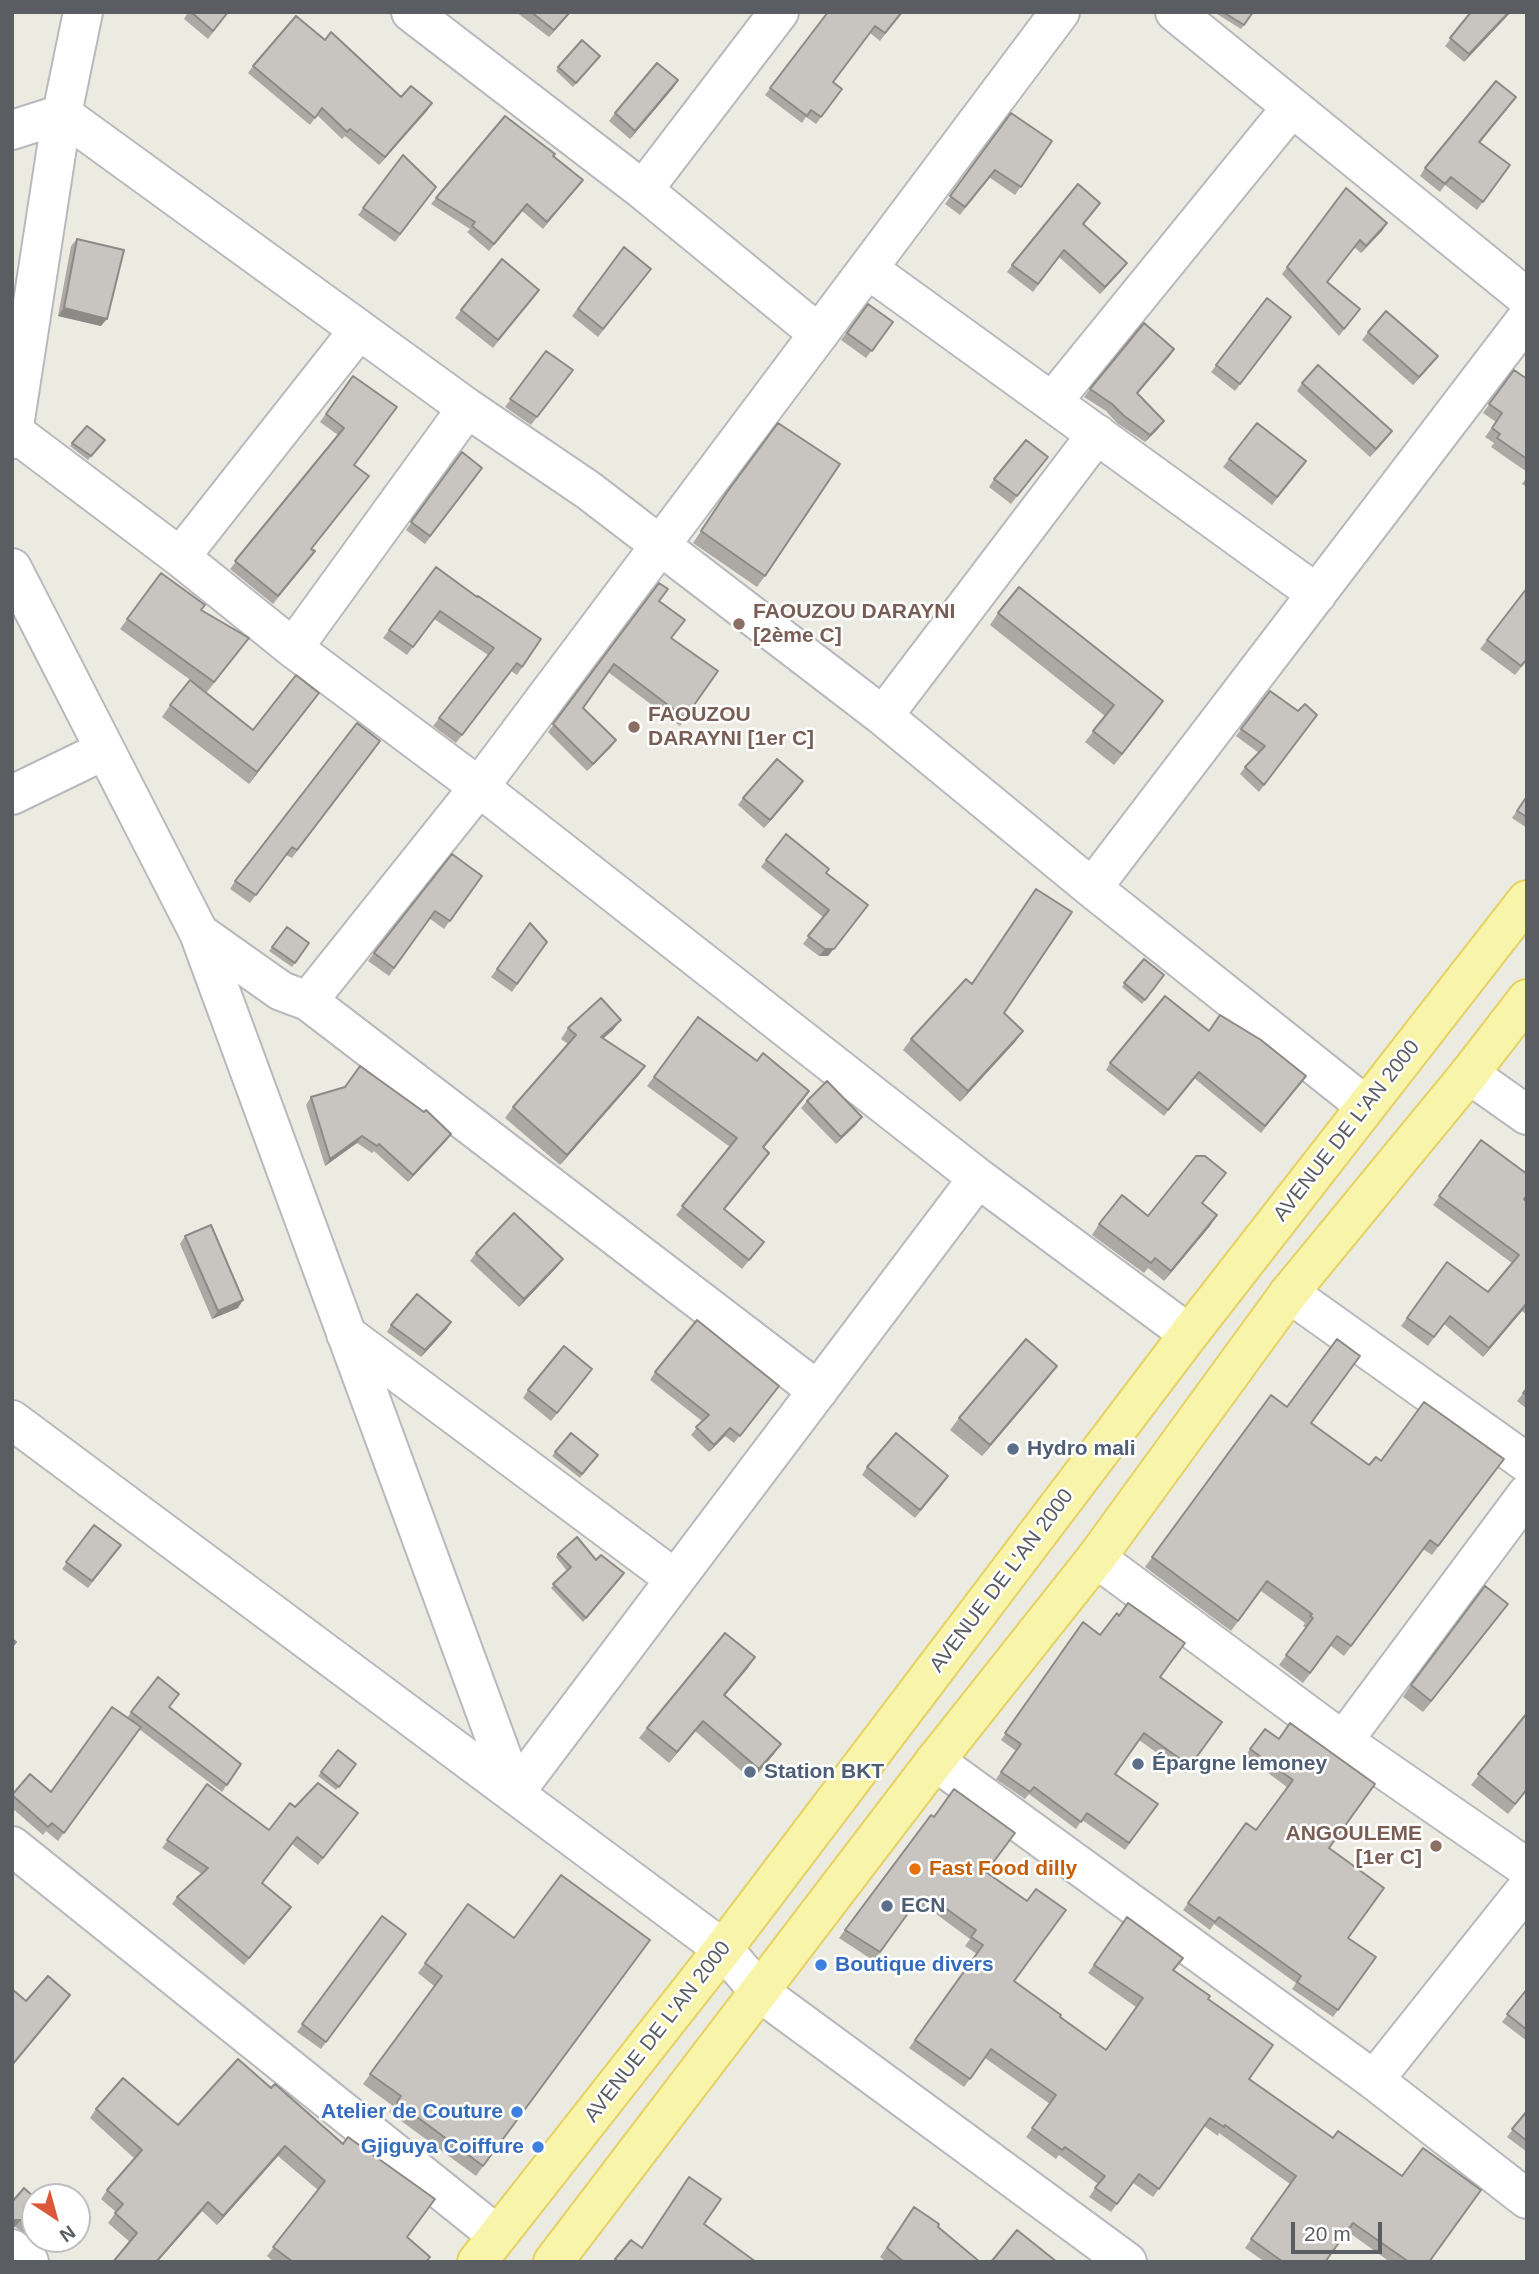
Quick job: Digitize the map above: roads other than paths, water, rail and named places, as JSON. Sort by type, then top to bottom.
[{"type":"main road","name":"AVENUE DE L'AN 2000","points":[[487,2248],[723,1949],[1189,1334],[1527,900]]},
{"type":"main road","points":[[553,2262],[936,1762],[1096,1558],[1289,1293],[1469,1074],[1527,999]]},
{"type":"street","points":[[83,12],[62,114],[13,435],[180,557],[292,648],[479,787],[978,1178],[1189,1334]]},
{"type":"street","points":[[411,12],[643,190],[819,334]]},
{"type":"street","points":[[643,190],[779,12]]},
{"type":"street","points":[[308,1001],[479,787],[1060,12]]},
{"type":"street","points":[[1175,12],[1527,298]]},
{"type":"street","points":[[1052,402],[1292,107]]},
{"type":"street","points":[[12,130],[62,114]]},
{"type":"street","points":[[62,114],[467,408],[588,490],[883,716],[1092,888],[1366,1107]]},
{"type":"street","points":[[868,269],[1317,594]]},
{"type":"street","points":[[1092,888],[1527,318]]},
{"type":"street","points":[[180,557],[359,330]]},
{"type":"street","points":[[292,648],[467,408]]},
{"type":"street","points":[[883,716],[1097,434]]},
{"type":"street","points":[[12,568],[199,933],[515,1792]]},
{"type":"street","points":[[12,795],[106,750]]},
{"type":"street","points":[[199,933],[281,991],[308,1001],[818,1391]]},
{"type":"street","points":[[1469,1074],[1527,1115]]},
{"type":"street","points":[[515,1792],[978,1178]]},
{"type":"street","points":[[1289,1293],[1527,1463]]},
{"type":"street","points":[[346,1334],[675,1579]]},
{"type":"street","points":[[12,1420],[723,1949],[761,1993],[1126,2262]]},
{"type":"street","points":[[1343,1741],[1527,1494]]},
{"type":"street","points":[[1096,1558],[1343,1741],[1527,1868]]},
{"type":"street","points":[[936,1762],[1374,2080],[1527,2199]]},
{"type":"street","points":[[12,1846],[487,2248]]},
{"type":"street","points":[[1374,2080],[1527,1888]]},
{"type":"place","name":"FAOUZOU DARAYNI [2ème C]","points":[[739,624]]},
{"type":"place","name":"FAOUZOU DARAYNI [1er C]","points":[[634,727]]},
{"type":"place","name":"Hydro mali","points":[[1013,1449]]},
{"type":"place","name":"Épargne lemoney","points":[[1138,1764]]},
{"type":"place","name":"Station BKT","points":[[750,1772]]},
{"type":"place","name":"ANGOULEME [1er C]","points":[[1436,1846]]},
{"type":"place","name":"Fast Food dilly","points":[[915,1869]]},
{"type":"place","name":"ECN","points":[[887,1906]]},
{"type":"place","name":"Boutique divers","points":[[821,1965]]},
{"type":"place","name":"Atelier de Couture","points":[[517,2112]]},
{"type":"place","name":"Gjiguya Coiffure","points":[[538,2147]]}]
